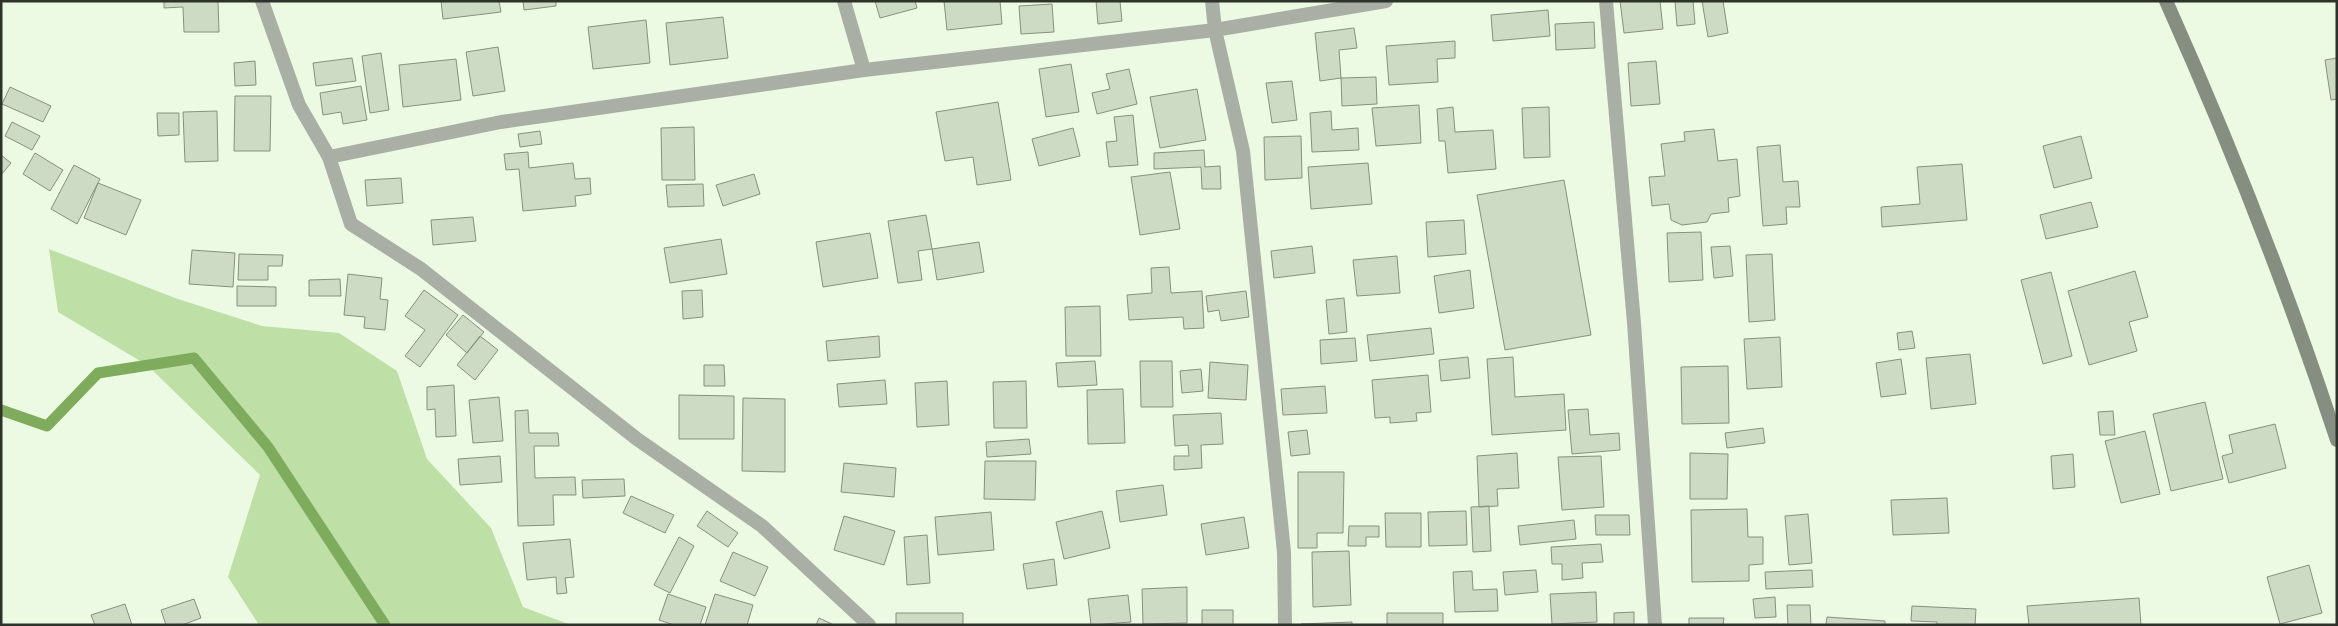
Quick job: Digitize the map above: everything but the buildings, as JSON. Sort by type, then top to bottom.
[{"type":"main road","points":[[2166,1],[2208,97],[2310,358],[2337,440]]},
{"type":"street","points":[[262,1],[300,105],[329,158],[351,224],[421,268],[637,439],[762,526],[869,625]]},
{"type":"street","points":[[844,1],[864,70]]},
{"type":"street","points":[[1212,1],[1215,30],[1243,151],[1284,552],[1286,625]]},
{"type":"street","points":[[329,158],[501,122],[864,70],[1215,30],[1386,1]]},
{"type":"street","points":[[1606,1],[1634,323],[1655,625]]},
{"type":"green space","points":[[49,249],[175,298],[262,326],[339,333],[397,371],[427,459],[491,528],[523,607],[571,625],[259,625],[228,577],[260,475],[147,365],[58,312]]},
{"type":"waterway","points":[[1,410],[47,426],[98,373],[194,358],[268,447],[385,625]]}]
